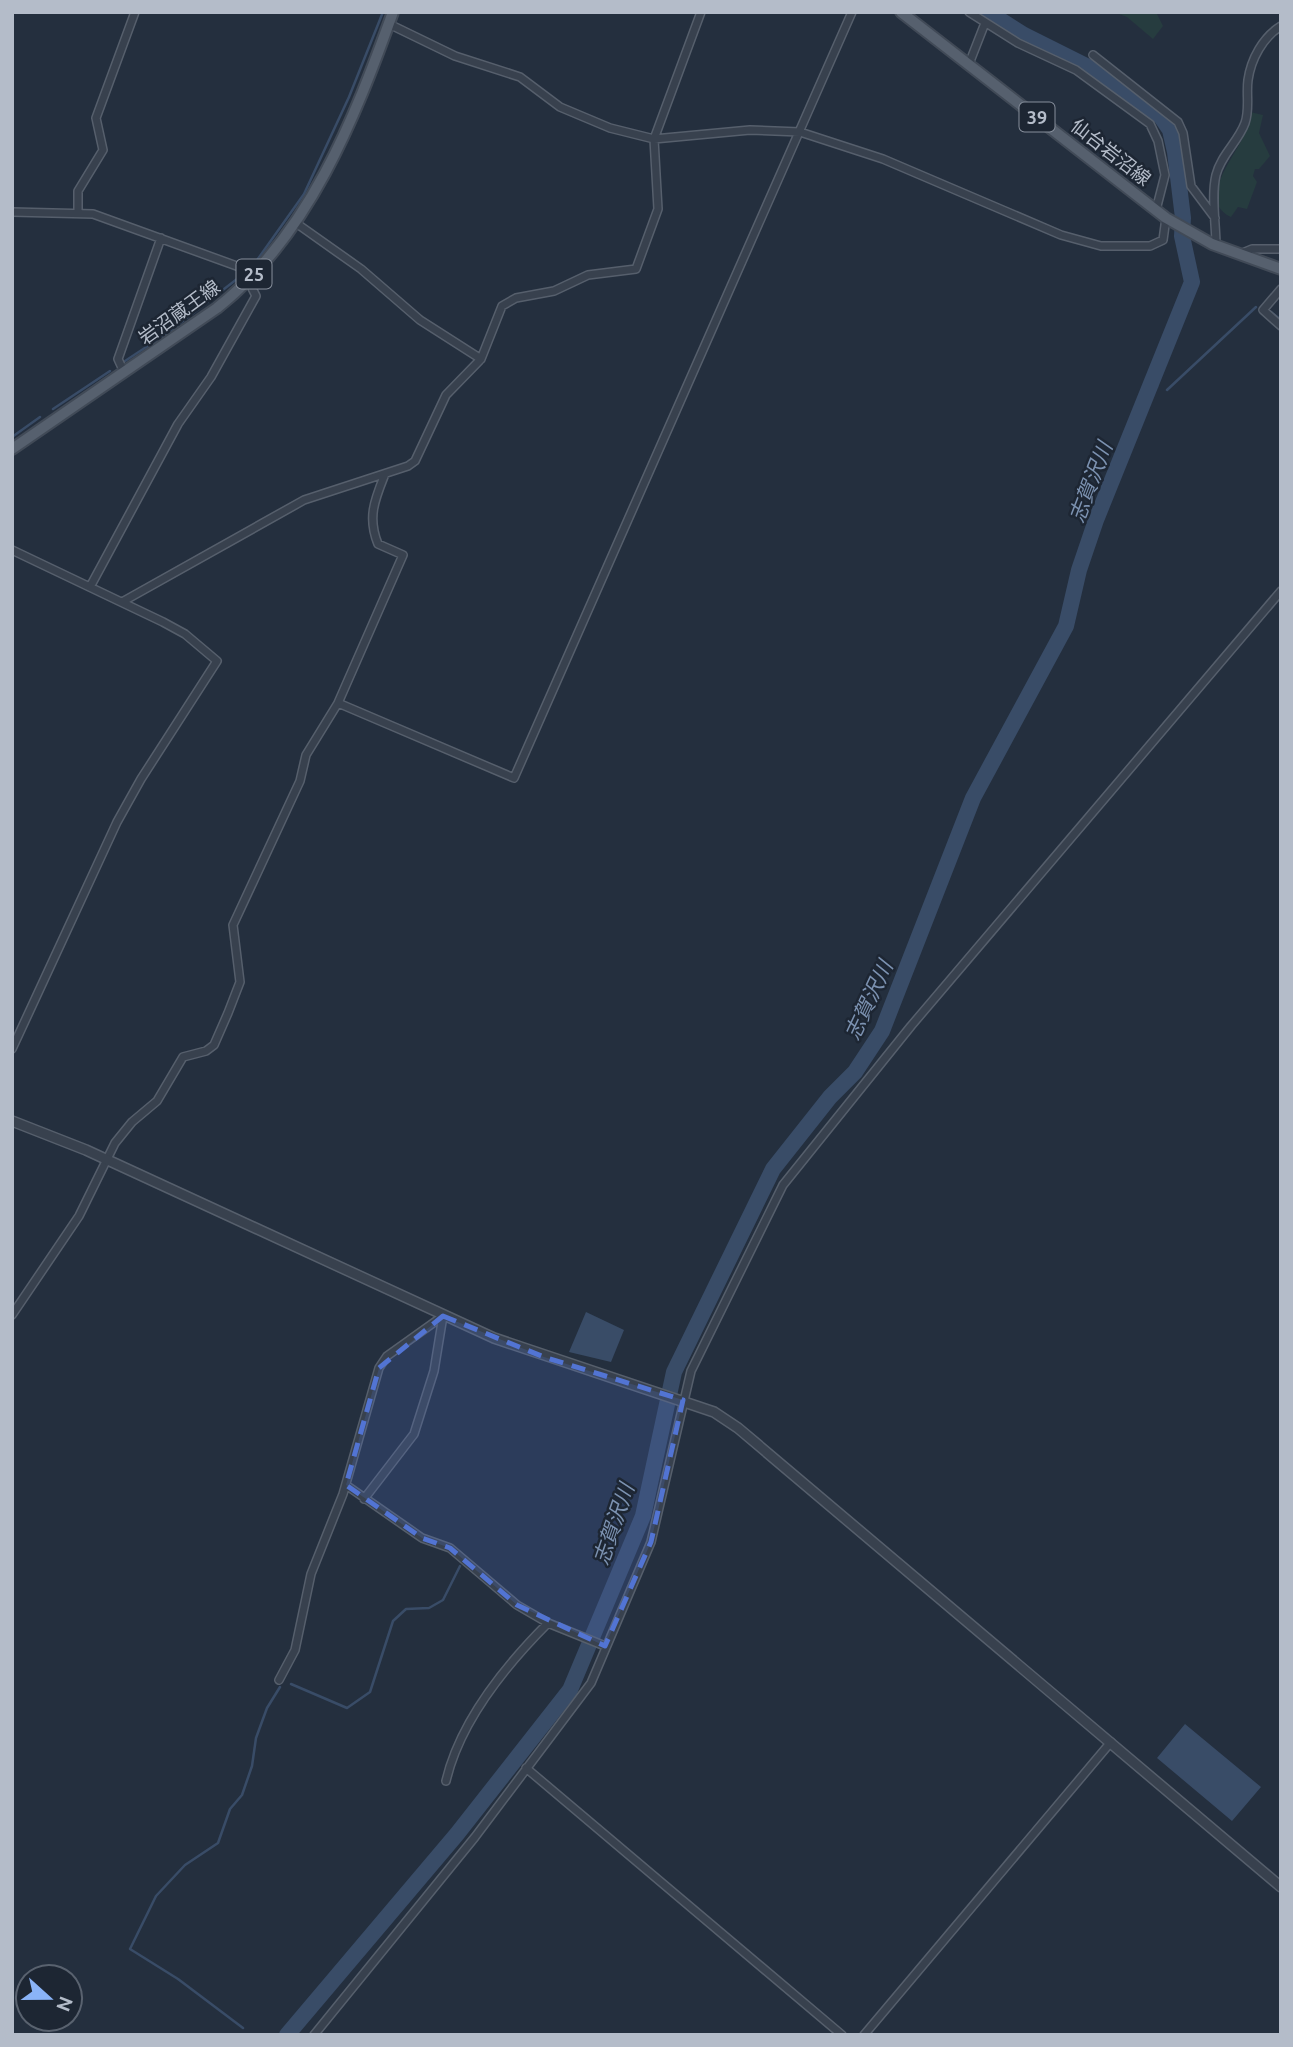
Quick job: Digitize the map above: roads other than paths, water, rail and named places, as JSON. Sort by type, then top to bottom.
[{"type":"main road","name":"仙台岩沼線","points":[[901,12],[1170,220],[1214,245],[1281,269]]},
{"type":"main road","name":"岩沼蔵王線","points":[[12,449],[217,308],[252,277],[296,223],[340,143],[391,18]]},
{"type":"street","points":[[78,214],[78,191],[103,150],[96,118],[135,12]]},
{"type":"street","points":[[122,602],[304,500],[385,474],[415,461],[446,395],[481,359],[498,313],[509,300],[554,291],[597,272],[636,269],[657,209],[654,139],[701,12]]},
{"type":"street","points":[[338,703],[514,778],[852,12]]},
{"type":"street","points":[[969,12],[1076,70],[1150,124],[1158,141],[1165,175],[1156,210]]},
{"type":"street","points":[[391,18],[455,55],[520,78],[561,107],[586,120],[654,139],[750,130],[800,132],[883,159],[1061,236],[1101,246],[1150,246],[1163,240],[1170,220]]},
{"type":"street","points":[[969,64],[985,23]]},
{"type":"street","points":[[1214,245],[1215,177],[1247,119],[1249,74],[1263,42],[1281,26]]},
{"type":"street","points":[[1093,55],[1178,122],[1183,133],[1191,186],[1215,218]]},
{"type":"street","points":[[12,212],[93,214],[161,238],[252,277],[256,296],[211,377],[178,424],[90,587]]},
{"type":"street","points":[[296,223],[361,269],[420,320],[481,359]]},
{"type":"street","points":[[124,372],[118,359],[161,238]]},
{"type":"street","points":[[1239,255],[1252,250],[1281,249]]},
{"type":"street","points":[[1281,289],[1263,310],[1281,326]]},
{"type":"street","points":[[12,1315],[79,1216],[106,1159],[132,1122],[157,1101],[183,1058],[206,1051],[214,1045],[240,982],[233,925],[300,780],[306,755],[338,703],[403,555],[378,544],[374,533],[372,510],[385,474]]},
{"type":"street","points":[[12,550],[185,634],[217,661],[141,779],[117,822],[12,1049]]},
{"type":"street","points":[[314,2035],[475,1837],[591,1683],[645,1559],[658,1521],[681,1400],[691,1371],[783,1185],[911,1026],[1281,591]]},
{"type":"street","points":[[12,1121],[106,1159],[443,1316],[544,1357],[714,1412],[738,1428],[1281,1887]]},
{"type":"street","points":[[279,1680],[295,1650],[311,1574],[346,1485],[379,1368],[387,1356],[443,1316]]},
{"type":"street","points":[[364,1499],[414,1434],[434,1371],[443,1316]]},
{"type":"street","points":[[346,1485],[422,1538],[450,1548],[491,1586],[548,1623],[605,1646]]},
{"type":"street","points":[[446,1781],[462,1733],[527,1645],[548,1623]]},
{"type":"street","points":[[864,2035],[1111,1742]]},
{"type":"street","points":[[526,1768],[842,2035]]},
{"type":"water","points":[[586,1312],[624,1330],[611,1362],[569,1352]]},
{"type":"water","points":[[1185,1724],[1261,1787],[1232,1821],[1157,1758]]},
{"type":"waterway","points":[[255,263],[304,194],[349,97],[383,12]]},
{"type":"waterway","name":"志賀沢川","points":[[287,2035],[457,1834],[570,1690],[643,1516],[674,1372],[773,1169],[830,1097],[855,1072],[882,1031],[973,798],[1066,626],[1079,570],[1096,520],[1192,282],[1182,236],[1183,218],[1175,152],[1170,130],[1161,117],[1092,69],[1024,35],[988,12]]},
{"type":"waterway","points":[[125,361],[166,334],[237,279]]},
{"type":"waterway","points":[[1167,390],[1256,307]]},
{"type":"waterway","points":[[1271,312],[1281,320]]},
{"type":"waterway","points":[[53,409],[110,371]]},
{"type":"waterway","name":"志賀沢川","points":[[1151,384],[1157,387]]},
{"type":"waterway","points":[[12,437],[40,417]]},
{"type":"waterway","points":[[291,1684],[347,1708],[370,1692],[393,1621],[406,1609],[429,1608],[443,1600],[460,1566]]},
{"type":"waterway","points":[[243,2028],[178,1979],[130,1949],[156,1896],[185,1865],[218,1843],[230,1809],[242,1795],[252,1766],[256,1738],[267,1708],[280,1687]]}]
